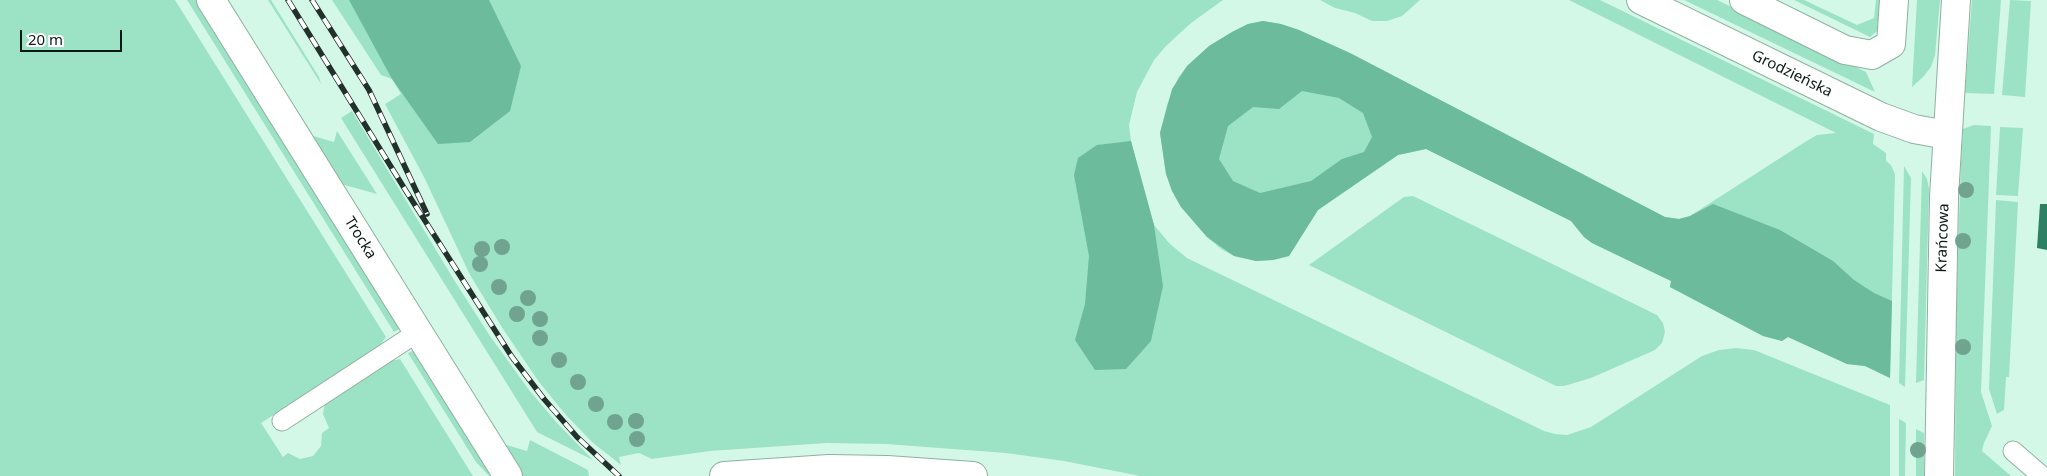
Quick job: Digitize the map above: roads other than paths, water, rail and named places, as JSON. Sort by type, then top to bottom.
[{"type":"street","name":"Trocka","points":[[211,0],[508,476]]},
{"type":"street","name":"Grodzieńska","points":[[1641,0],[1880,117],[1914,129],[1947,135]]},
{"type":"street","points":[[1744,0],[1845,50],[1872,55],[1891,44],[1894,0]]},
{"type":"street","name":"Krańcowa","points":[[1939,476],[1941,310],[1947,135],[1956,0]]},
{"type":"street","points":[[724,476],[829,469],[887,470],[972,476]]},
{"type":"lane","points":[[282,421],[418,332]]},
{"type":"lane","points":[[2013,451],[2042,476]]},
{"type":"railway","points":[[288,0],[406,191],[512,357],[544,399],[577,437],[619,476]]},
{"type":"railway","points":[[312,0],[369,90],[427,214]]}]
